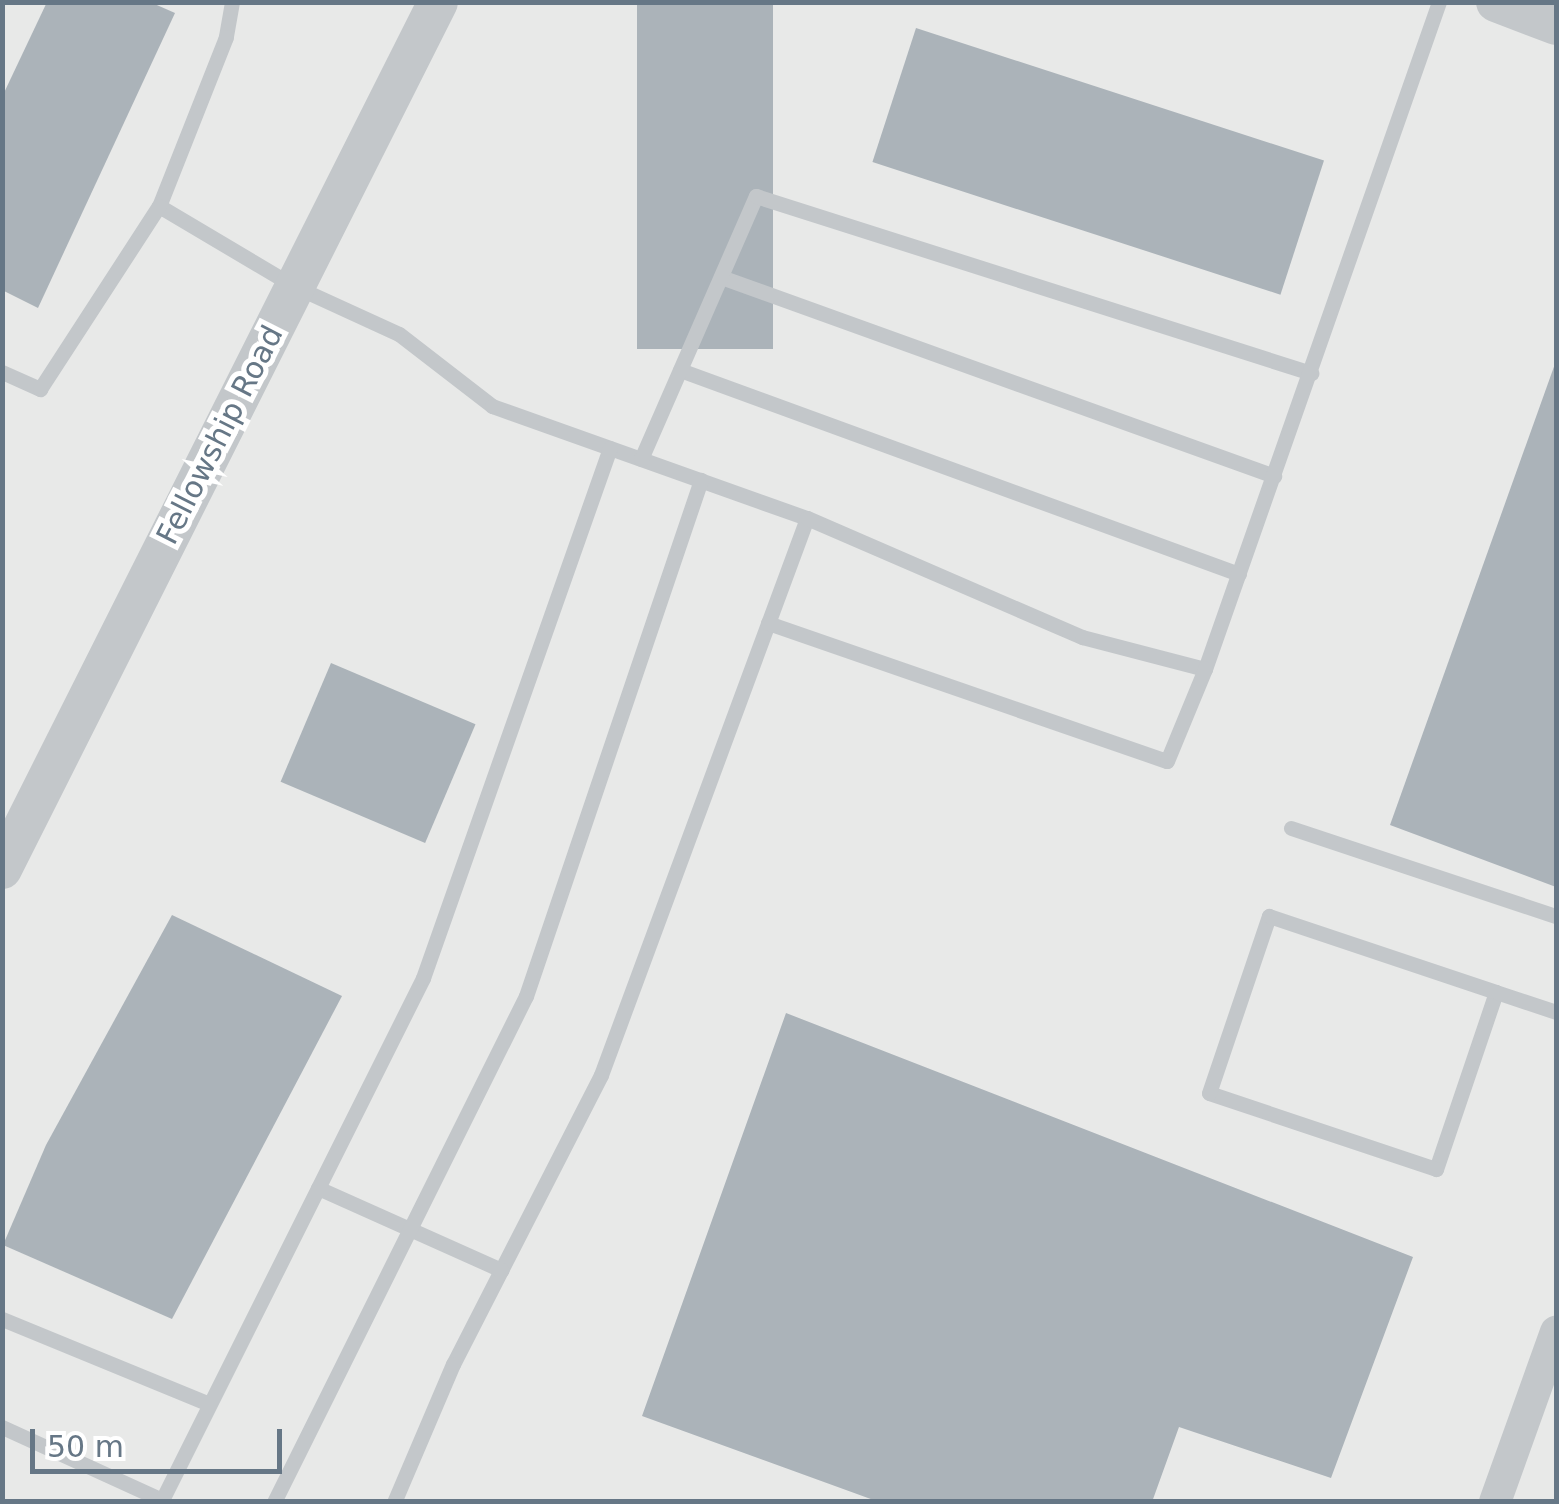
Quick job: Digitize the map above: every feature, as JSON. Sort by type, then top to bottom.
[{"type":"street","name":"Fellowship Road","points":[[8,844],[438,2]]},
{"type":"street","points":[[1496,2],[1556,25]]},
{"type":"street","points":[[1495,1502],[1556,1332]]},
{"type":"lane","points":[[2,372],[40,389],[160,206],[226,37],[232,2]]},
{"type":"lane","points":[[768,622],[1168,760],[1311,373],[1439,2]]},
{"type":"lane","points":[[641,459],[756,196],[1311,373]]},
{"type":"lane","points":[[160,206],[294,286],[398,334],[492,406],[807,518],[1082,637],[1204,668]]},
{"type":"lane","points":[[720,277],[1274,476]]},
{"type":"lane","points":[[680,370],[1239,574]]},
{"type":"lane","points":[[2,1427],[161,1501],[423,978],[610,448]]},
{"type":"lane","points":[[274,1502],[526,996],[701,480]]},
{"type":"lane","points":[[394,1502],[501,1270],[601,1075],[807,518]]},
{"type":"lane","points":[[1291,828],[1556,916]]},
{"type":"lane","points":[[1496,992],[1436,1169],[1209,1093],[1269,916],[1556,1012]]},
{"type":"lane","points":[[318,1188],[501,1270]]},
{"type":"lane","points":[[2,1319],[210,1404]]},
{"type":"shaded area","points":[[1515,2],[1556,18],[1556,1501],[3,1502],[3,3]]},
{"type":"building","points":[[47,2],[150,2],[175,13],[38,308],[2,290],[2,97]]},
{"type":"building","points":[[637,2],[773,2],[773,349],[637,349]]},
{"type":"building","points":[[916,28],[1324,161],[1280,295],[872,162]]},
{"type":"building","points":[[1556,361],[1556,887],[1390,825]]},
{"type":"building","points":[[331,663],[476,724],[425,843],[281,782]]},
{"type":"building","points":[[172,915],[342,996],[172,1319],[3,1245],[46,1145]]},
{"type":"building","points":[[786,1013],[1413,1257],[1331,1478],[1179,1427],[1152,1502],[879,1502],[642,1416]]}]
